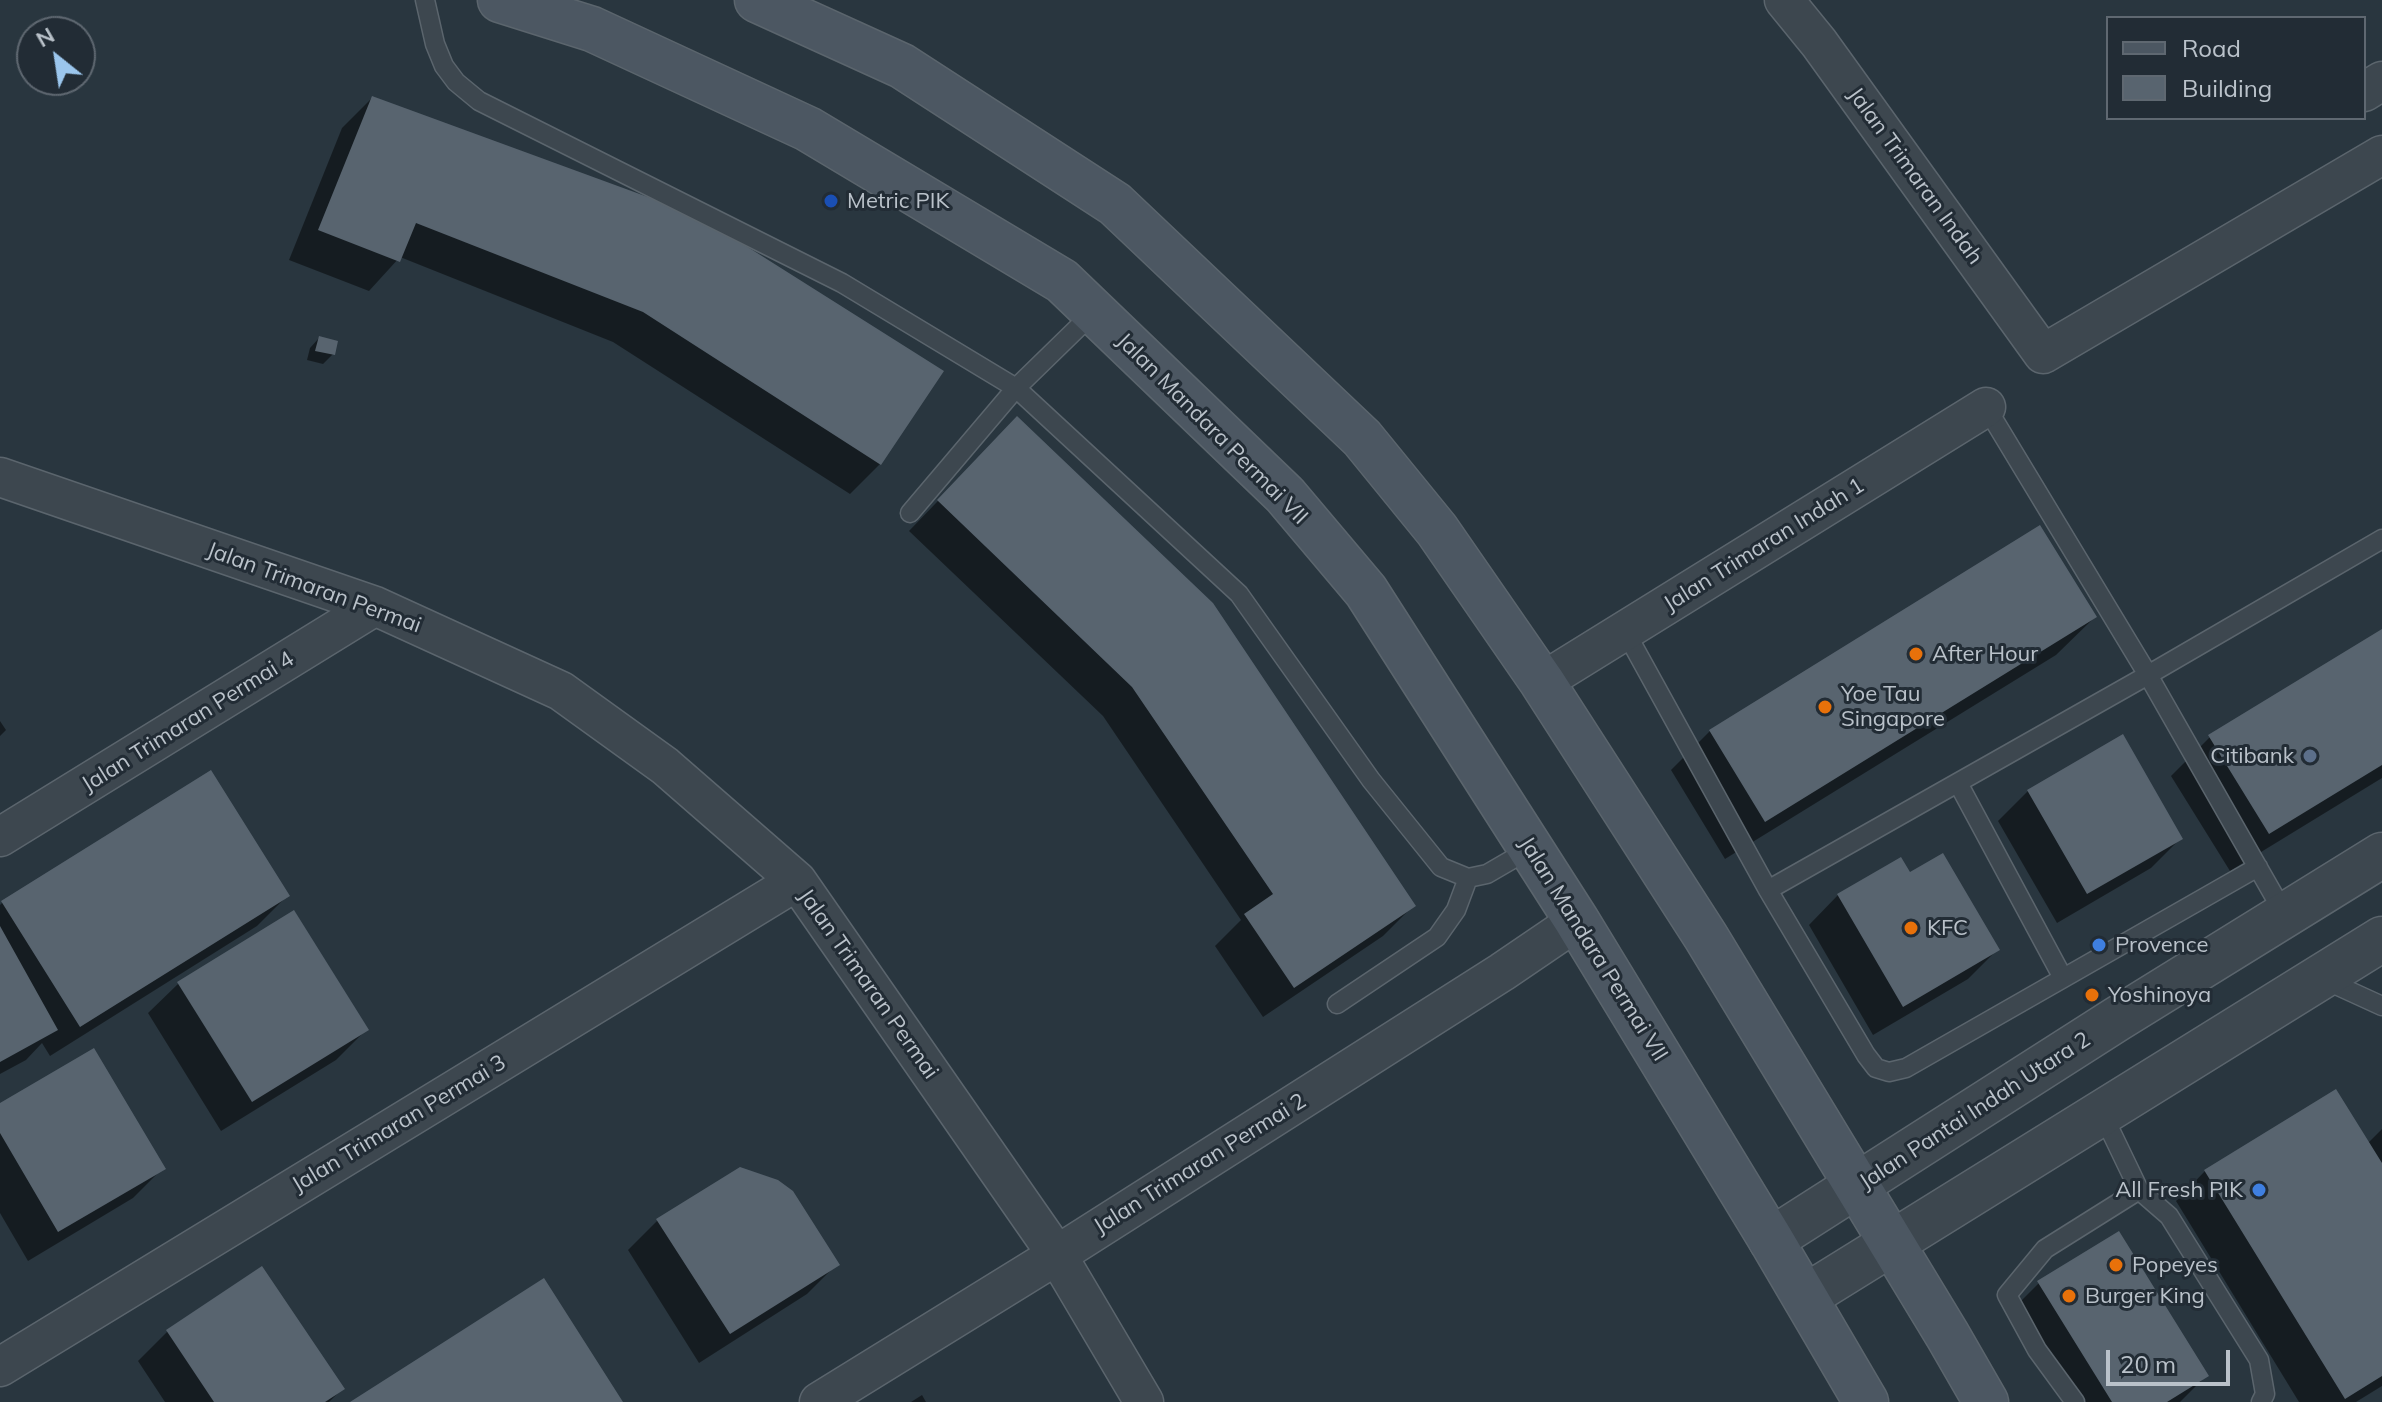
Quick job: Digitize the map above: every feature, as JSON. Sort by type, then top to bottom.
[{"type":"main road","name":"Jalan Mandara Permai VII","points":[[500,0],[592,29],[808,129],[1062,281],[1285,495],[1366,591],[1577,921],[1866,1402]]},
{"type":"main road","points":[[757,0],[902,66],[1115,204],[1362,438],[1437,530],[1542,682],[1706,937],[1986,1402]]},
{"type":"street","name":"Jalan Trimaran Indah","points":[[1784,0],[1819,43],[2043,354],[2382,155]]},
{"type":"street","name":"Jalan Trimaran Indah 1","points":[[1542,682],[1986,407]]},
{"type":"street","name":"Jalan Trimaran Permai","points":[[0,477],[375,606],[561,691],[665,766],[797,881],[1057,1255],[1144,1402]]},
{"type":"street","name":"Jalan Trimaran Permai 4","points":[[0,837],[375,606]]},
{"type":"street","name":"Jalan Pantai Indah Utara 2","points":[[1771,1240],[2117,1019],[2382,855]]},
{"type":"street","name":"Jalan Trimaran Permai 3","points":[[0,1367],[797,881]]},
{"type":"street","name":"Jalan Trimaran Permai 2","points":[[819,1402],[1057,1255],[1577,921]]},
{"type":"street","points":[[1805,1297],[2382,939]]},
{"type":"lane","points":[[425,0],[435,44],[444,66],[456,82],[479,101],[842,283],[1016,388],[1239,594],[1371,780],[1441,867],[1468,878],[1487,874],[1530,849]]},
{"type":"lane","points":[[910,513],[1016,388],[1094,312]]},
{"type":"lane","points":[[1986,407],[2148,675],[2285,915]]},
{"type":"lane","points":[[1768,890],[2382,539]]},
{"type":"lane","points":[[1625,631],[1768,890],[1876,1068],[1889,1072],[1906,1068],[2258,867]]},
{"type":"lane","points":[[1958,783],[2063,978]]},
{"type":"lane","points":[[1337,1004],[1437,937],[1456,910],[1468,878]]},
{"type":"lane","points":[[2319,977],[2382,1006]]},
{"type":"lane","points":[[2102,1113],[2139,1190],[2169,1216],[2259,1360],[2265,1394],[2261,1402]]},
{"type":"lane","points":[[2075,1402],[2037,1350],[2007,1295],[2045,1249],[2139,1190]]},
{"type":"building","points":[[372,96],[697,215],[944,371],[881,465],[643,312],[416,223],[400,262],[318,230]]},
{"type":"building","points":[[319,336],[338,341],[335,355],[315,351]]},
{"type":"building","points":[[1017,416],[1213,603],[1416,906],[1294,988],[1244,914],[1273,894],[1132,687],[937,500]]},
{"type":"building","points":[[2040,525],[2097,617],[1765,822],[1709,730]]},
{"type":"building","points":[[2382,629],[2382,765],[2269,834],[2208,735]]},
{"type":"building","points":[[2123,734],[2183,839],[2087,894],[2027,790]]},
{"type":"building","points":[[211,770],[290,896],[80,1027],[1,901]]},
{"type":"building","points":[[1943,853],[2000,950],[1903,1007],[1837,894],[1901,857],[1910,872]]},
{"type":"building","points":[[294,910],[369,1030],[252,1102],[177,982]]},
{"type":"building","points":[[0,926],[58,1030],[0,1062]]},
{"type":"building","points":[[94,1048],[166,1169],[58,1232],[0,1133],[0,1103]]},
{"type":"building","points":[[2336,1089],[2382,1163],[2382,1376],[2345,1399],[2204,1170]]},
{"type":"building","points":[[740,1167],[778,1180],[793,1191],[840,1265],[730,1334],[656,1219]]},
{"type":"building","points":[[2119,1231],[2209,1376],[2167,1402],[2112,1402],[2037,1281]]},
{"type":"building","points":[[262,1266],[345,1389],[325,1402],[214,1402],[166,1330]]},
{"type":"building","points":[[544,1278],[623,1402],[350,1402],[444,1342]]},
{"type":"place","name":"Metric PIK","points":[[831,201]]},
{"type":"place","name":"After Hour","points":[[1916,654]]},
{"type":"place","name":"Yoe Tau Singapore","points":[[1825,707]]},
{"type":"place","name":"Citibank","points":[[2310,756]]},
{"type":"place","name":"KFC","points":[[1911,928]]},
{"type":"place","name":"Provence","points":[[2099,945]]},
{"type":"place","name":"Yoshinoya","points":[[2092,995]]},
{"type":"place","name":"All Fresh PIK","points":[[2259,1190]]},
{"type":"place","name":"Popeyes","points":[[2116,1265]]},
{"type":"place","name":"Burger King","points":[[2069,1296]]}]
